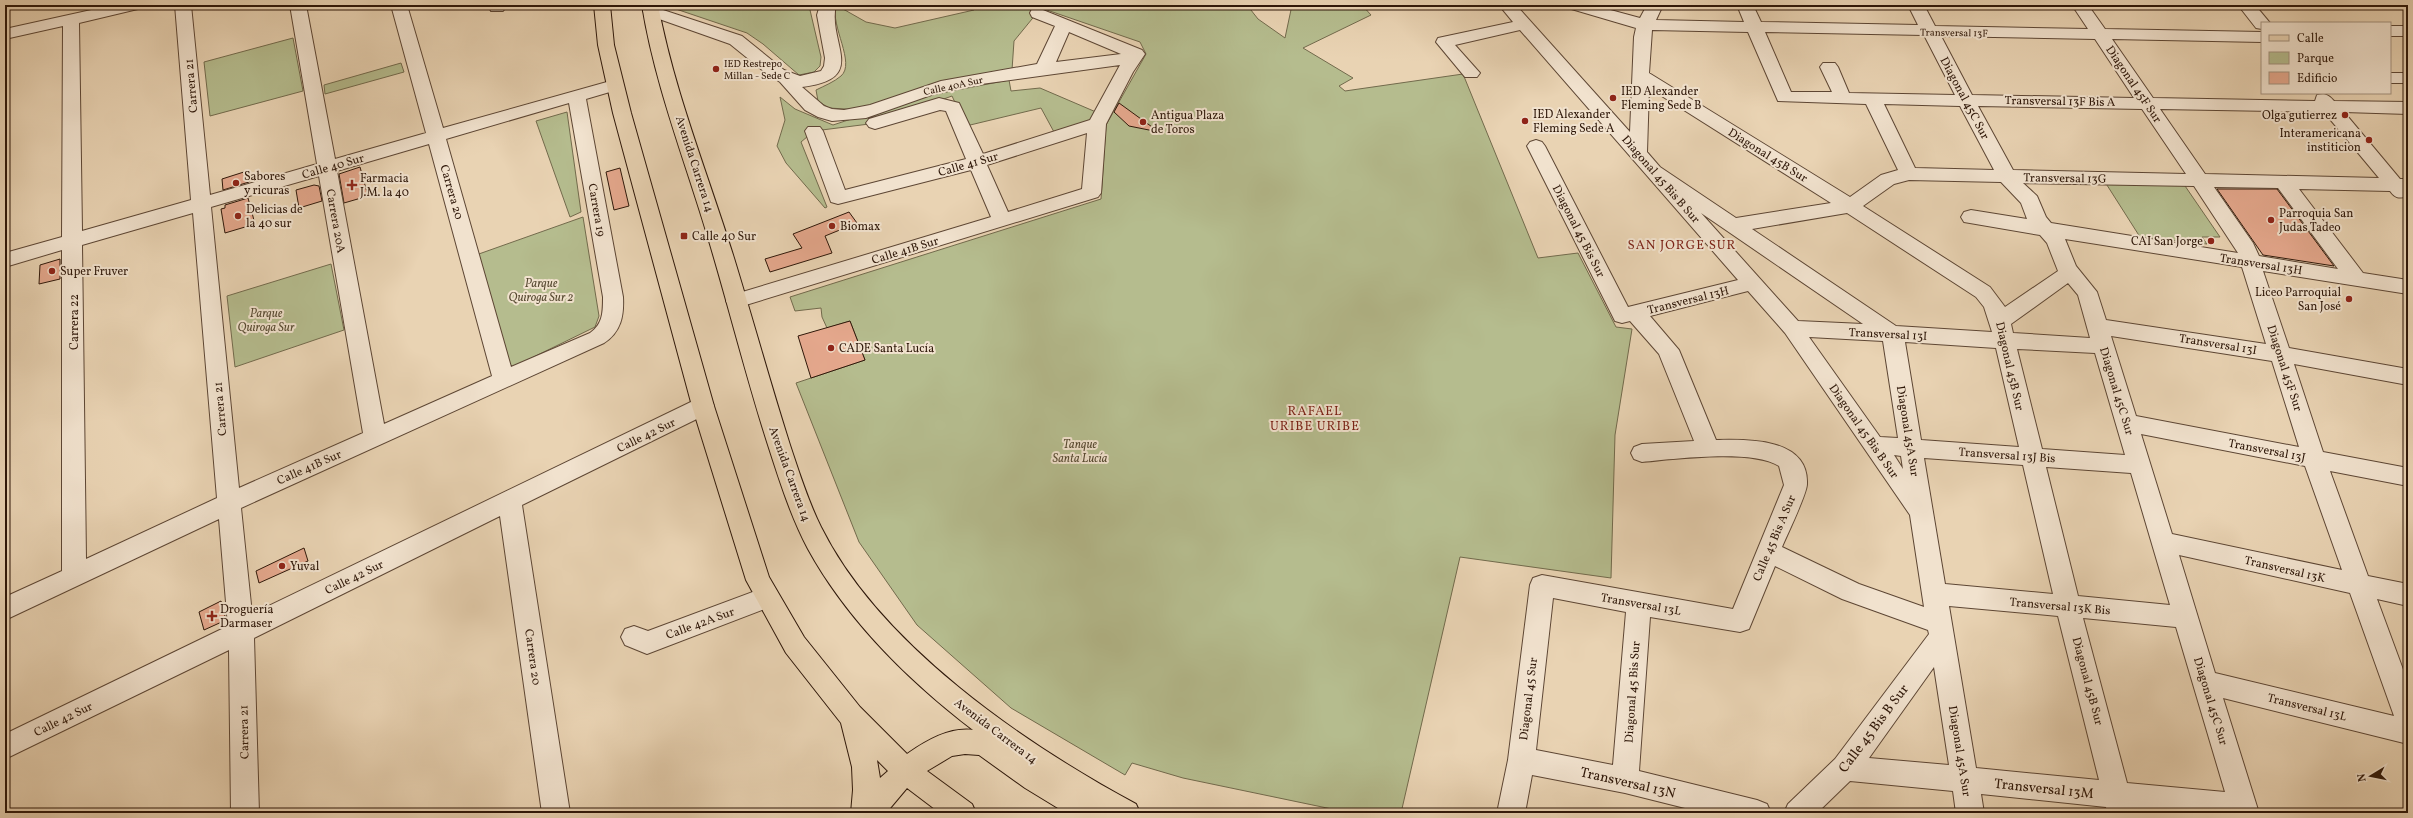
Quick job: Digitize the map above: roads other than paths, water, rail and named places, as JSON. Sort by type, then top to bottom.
[{"type":"main road","points":[[602,5],[606,44],[614,85],[703,406],[751,564],[766,598],[795,645],[851,715],[906,770],[962,813]]},
{"type":"main road","name":"Avenida Carrera 14","points":[[650,8],[668,80],[736,301],[762,392],[792,487],[816,540],[842,583],[868,615],[913,662],[970,713],[1021,752],[1087,806]]},
{"type":"main road","points":[[851,715],[866,769],[868,798],[865,813]]},
{"type":"main road","name":"Avenida Carrera 14","points":[[870,813],[892,782],[932,752],[957,743],[978,742],[987,745],[1038,782],[1087,806],[1126,813]]},
{"type":"street","points":[[5,34],[136,5]]},
{"type":"street","name":"Carrera 21","points":[[183,5],[241,632],[245,813]]},
{"type":"street","name":"Carrera 20A","points":[[298,5],[326,168],[376,438]]},
{"type":"street","name":"Carrera 20","points":[[399,5],[504,380]]},
{"type":"street","points":[[786,78],[798,82],[825,76],[830,71],[834,60],[824,16],[828,5]]},
{"type":"street","name":"Diagonal 45 Bis B Sur","points":[[1507,5],[1792,328],[1922,514]]},
{"type":"street","name":"Transversal 13F","points":[[1574,5],[1645,25],[2261,37]]},
{"type":"street","points":[[1638,153],[1642,76],[1642,37],[1645,25],[1655,5]]},
{"type":"street","points":[[1745,5],[1754,28]]},
{"type":"street","name":"Diagonal 45C Sur","points":[[1916,5],[2007,177],[2030,201],[2037,220],[2047,229],[2059,244],[2070,272],[2087,292],[2244,810]]},
{"type":"street","name":"Diagonal 45F Sur","points":[[2080,5],[2240,238],[2251,262],[2314,459],[2408,719]]},
{"type":"street","points":[[2246,5],[2261,23]]},
{"type":"street","name":"Calle 40A Sur","points":[[650,8],[736,40],[786,78],[809,106],[818,112],[831,114],[855,114],[870,111],[921,92],[956,83],[1119,60],[1136,54]]},
{"type":"street","points":[[1038,13],[1136,54],[1124,72],[1097,124]]},
{"type":"street","name":"Carrera 22","points":[[71,19],[74,577]]},
{"type":"street","points":[[1043,70],[1064,24]]},
{"type":"street","points":[[1471,73],[1444,42],[1524,24]]},
{"type":"street","name":"Transversal 13F Bis A","points":[[1754,28],[1784,97],[2147,103],[2323,100],[2408,108]]},
{"type":"street","points":[[2391,31],[2408,31]]},
{"type":"street","points":[[1829,67],[1843,98]]},
{"type":"street","name":"Diagonal 45B Sur","points":[[1642,76],[1850,206],[1983,292],[1993,304],[2002,331],[2068,607],[2120,804]]},
{"type":"street","points":[[2391,78],[2408,78]]},
{"type":"street","name":"Calle 40 Sur","points":[[5,260],[614,85]]},
{"type":"street","name":"Carrera 19","points":[[577,96],[613,297],[614,311],[611,324]]},
{"type":"street","points":[[1873,99],[1910,174]]},
{"type":"street","points":[[2323,100],[2401,185],[2408,199]]},
{"type":"street","points":[[831,114],[843,115],[868,123],[877,123],[939,104],[953,107],[978,162],[1002,221]]},
{"type":"street","name":"Calle 41B Sur","points":[[736,301],[1074,200],[1091,193],[1097,124]]},
{"type":"street","name":"Calle 41 Sur","points":[[814,131],[838,198],[978,162],[1097,124]]},
{"type":"street","name":"Diagonal 45 Bis Sur","points":[[1536,146],[1629,314],[1668,350],[1708,449]]},
{"type":"street","points":[[1654,171],[1893,335]]},
{"type":"street","name":"Transversal 13G","points":[[1733,225],[1850,206],[1888,179],[1910,174],[2401,185]]},
{"type":"street","points":[[2284,183],[2357,279]]},
{"type":"street","name":"Transversal 13H","points":[[1971,217],[2408,288]]},
{"type":"street","points":[[2002,331],[2070,272]]},
{"type":"street","name":"Transversal 13H","points":[[1629,314],[1753,284]]},
{"type":"street","name":"Calle 41B Sur","points":[[5,609],[229,503],[597,338],[606,332],[611,324]]},
{"type":"street","name":"Transversal 13I","points":[[1792,328],[1893,335],[2002,331],[2101,336],[2280,354],[2408,377]]},
{"type":"street","name":"Diagonal 45A Sur","points":[[1893,335],[1970,813]]},
{"type":"street","name":"Calle 42 Sur","points":[[5,747],[703,406]]},
{"type":"street","name":"Transversal 13J","points":[[2127,423],[2408,477]]},
{"type":"street","name":"Transversal 13J Bis","points":[[1874,445],[2140,465]]},
{"type":"street","points":[[1642,453],[1708,449]]},
{"type":"street","name":"Calle 45 Bis A Sur","points":[[1708,449],[1761,450],[1775,452],[1787,459],[1794,472],[1796,485],[1740,621]]},
{"type":"street","name":"Carrera 20","points":[[510,501],[556,813]]},
{"type":"street","name":"Transversal 13K","points":[[2163,542],[2360,586],[2408,595]]},
{"type":"street","points":[[1768,551],[1851,592],[1941,629]]},
{"type":"street","name":"Transversal 13L","points":[[1542,585],[1639,604],[1740,621]]},
{"type":"street","name":"Diagonal 45 Sur","points":[[1511,813],[1521,760],[1542,585]]},
{"type":"street","name":"Transversal 13K Bis","points":[[1935,594],[2185,617]]},
{"type":"street","name":"Calle 42A Sur","points":[[634,637],[647,643],[766,598]]},
{"type":"street","name":"Diagonal 45 Bis Sur","points":[[1625,780],[1639,604]]},
{"type":"street","name":"Calle 45 Bis B Sur","points":[[1798,813],[1845,768],[1941,629]]},
{"type":"street","name":"Transversal 13L","points":[[2205,682],[2408,732]]},
{"type":"street","name":"Transversal 13N","points":[[1521,760],[1625,780],[1757,813]]},
{"type":"street","name":"Transversal 13M","points":[[1845,768],[1965,780],[2120,804],[2244,810]]},
{"type":"place","name":"IED Restrepo Millan - Sede C","points":[[716,69]]},
{"type":"place","name":"IED Alexander Fleming Sede B","points":[[1613,98]]},
{"type":"place","name":"Olga gutierrez","points":[[2345,115]]},
{"type":"place","name":"IED Alexander Fleming Sede A","points":[[1525,121]]},
{"type":"place","name":"Antigua Plaza de Toros","points":[[1143,122]]},
{"type":"place","name":"Interamericana institicion","points":[[2369,140]]},
{"type":"place","name":"Sabores y ricuras","points":[[236,183]]},
{"type":"place","name":"Farmacia J.M. la 40","points":[[352,185]]},
{"type":"place","name":"Delicias de la 40 sur","points":[[238,216]]},
{"type":"place","name":"Parroquia San Judas Tadeo","points":[[2271,220]]},
{"type":"place","name":"Biomax","points":[[832,226]]},
{"type":"place","name":"Calle 40 Sur","points":[[684,236]]},
{"type":"place","name":"CAI San Jorge","points":[[2211,241]]},
{"type":"place","name":"Super Fruver","points":[[52,271]]},
{"type":"place","name":"Liceo Parroquial San José","points":[[2349,299]]},
{"type":"place","name":"CADE Santa Lucía","points":[[831,348]]},
{"type":"place","name":"Yuval","points":[[282,566]]},
{"type":"place","name":"Droguería Darmaser","points":[[212,616]]},
{"type":"district","name":"SAN JORGE SUR","points":[[1682,244]]},
{"type":"district","name":"RAFAEL URIBE URIBE","points":[[1315,418]]},
{"type":"park label","name":"Parque Quiroga Sur 2","points":[[541,290]]},
{"type":"park label","name":"Parque Quiroga Sur","points":[[266,320]]},
{"type":"park label","name":"Tanque Santa Lucía","points":[[1080,451]]}]
